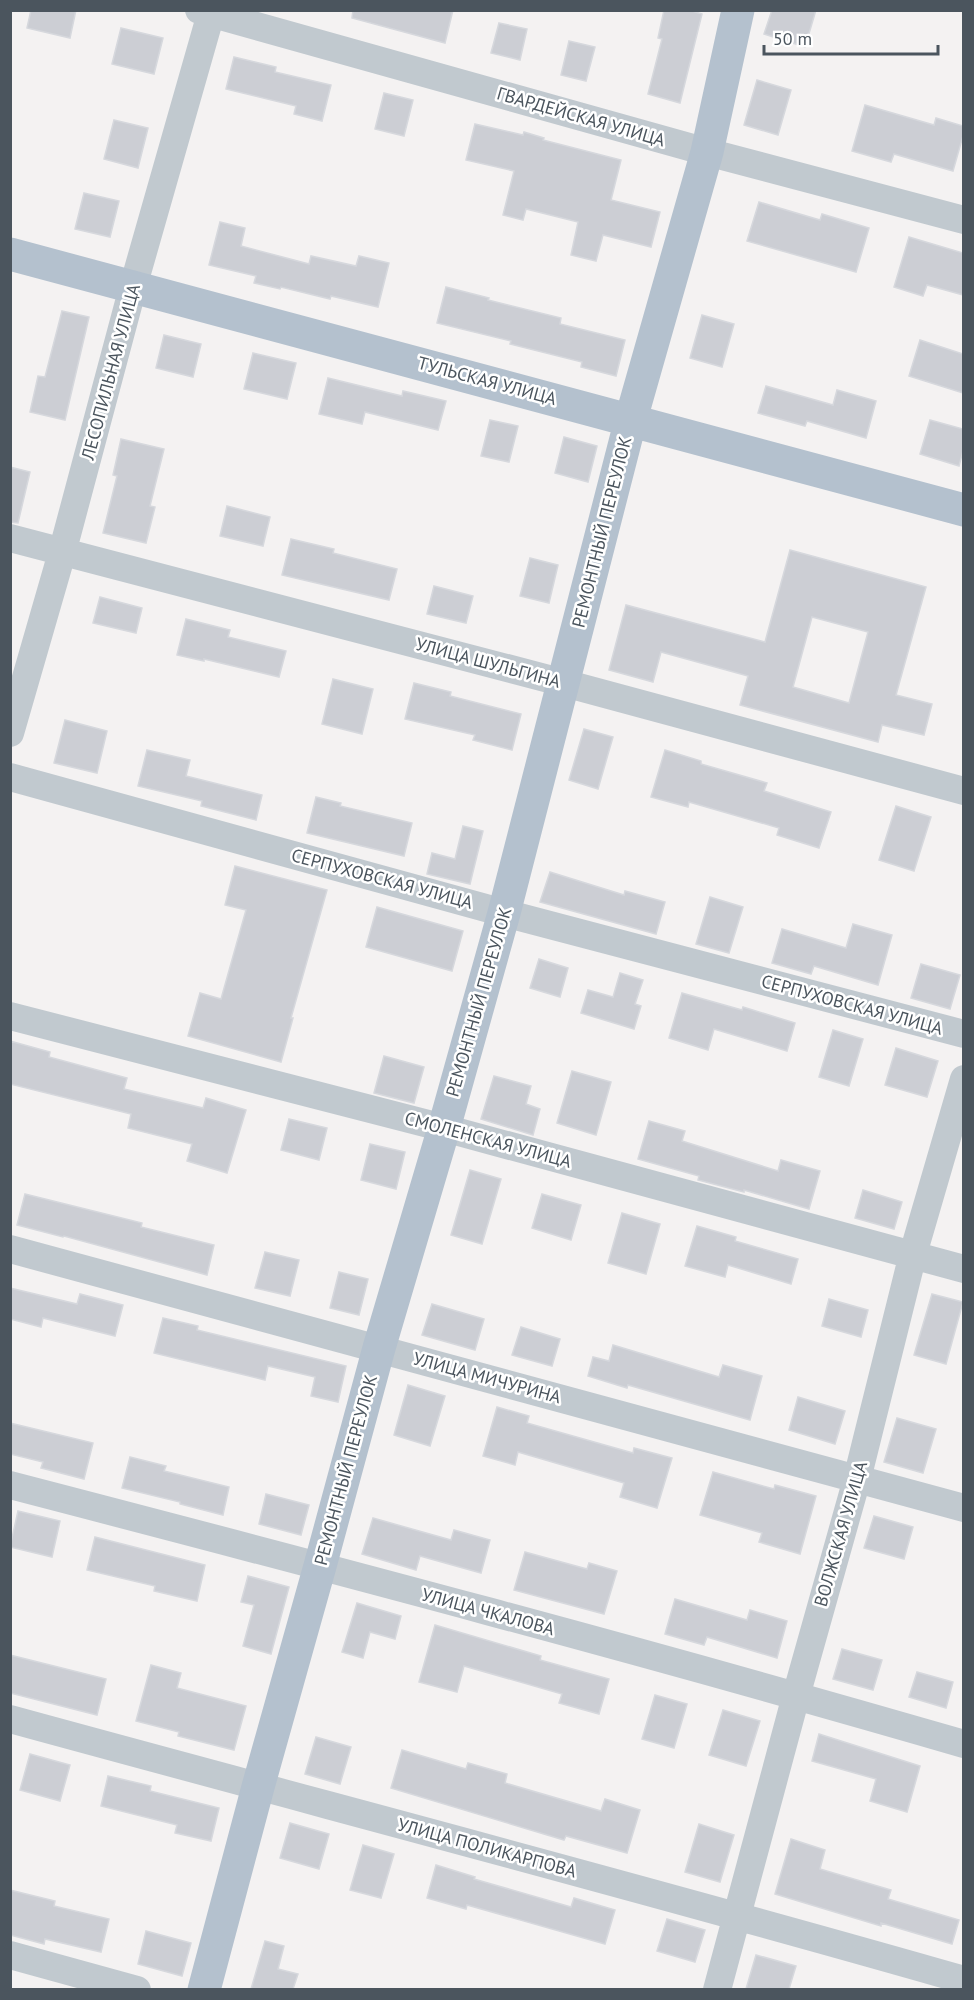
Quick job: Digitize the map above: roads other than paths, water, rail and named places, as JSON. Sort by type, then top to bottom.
[{"type":"main road","name":"РЕМОНТНЫЙ ПЕРЕУЛОК","points":[[204,1989],[379,1348],[504,913],[631,419],[706,152],[738,10]]},
{"type":"main road","name":"ТУЛЬСКАЯ УЛИЦА","points":[[10,254],[963,510]]},
{"type":"street","name":"ГВАРДЕЙСКАЯ УЛИЦА","points":[[208,12],[706,152],[963,220]]},
{"type":"street","name":"ЛЕСОПИЛЬНАЯ УЛИЦА","points":[[10,733],[62,553],[208,12]]},
{"type":"street","name":"УЛИЦА ШУЛЬГИНА","points":[[10,538],[564,683],[963,791]]},
{"type":"street","name":"СЕРПУХОВСКАЯ УЛИЦА","points":[[10,777],[504,913],[963,1034]]},
{"type":"street","name":"СМОЛЕНСКАЯ УЛИЦА","points":[[10,1016],[444,1128],[963,1269]]},
{"type":"street","name":"ВОЛЖСКАЯ УЛИЦА","points":[[717,1989],[857,1479],[913,1254],[963,1079]]},
{"type":"street","name":"УЛИЦА МИЧУРИНА","points":[[10,1249],[963,1508]]},
{"type":"street","name":"УЛИЦА ЧКАЛОВА","points":[[10,1485],[320,1566],[963,1744]]},
{"type":"street","name":"УЛИЦА ПОЛИКАРПОВА","points":[[10,1719],[738,1915],[963,1980]]},
{"type":"street","points":[[10,1955],[137,1989]]}]
